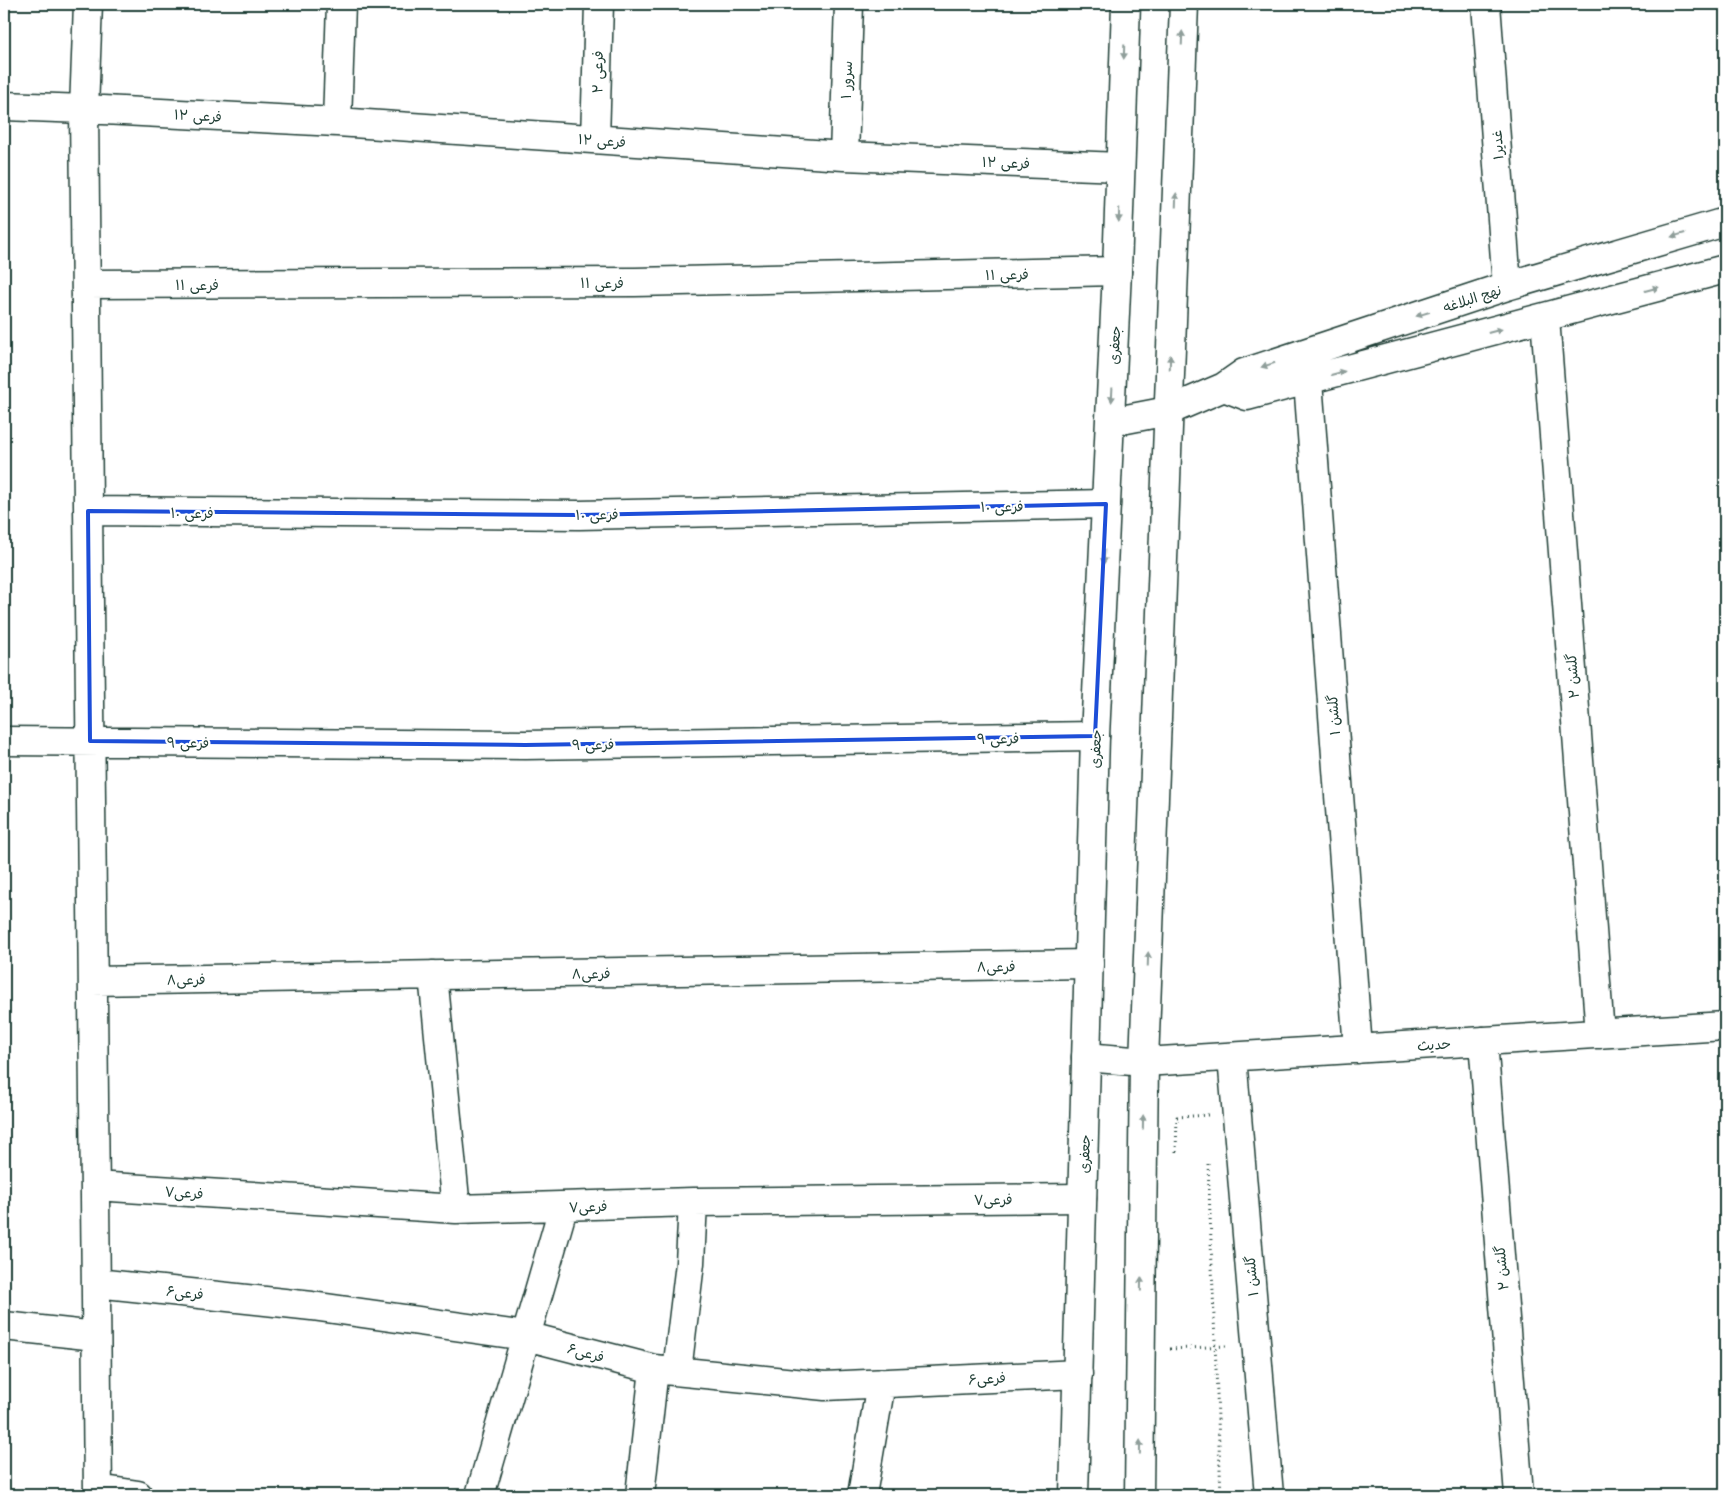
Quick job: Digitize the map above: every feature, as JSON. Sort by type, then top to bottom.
[{"type":"street","points":[[88,4],[84,109],[98,1492],[138,1495]]},
{"type":"street","points":[[337,122],[341,4]]},
{"type":"street","name":"فرعی ۲","points":[[595,139],[599,4]]},
{"type":"street","name":"سرور ۱","points":[[844,156],[849,4]]},
{"type":"street","name":"جعفری","points":[[1074,1495],[1095,736],[1111,422],[1126,4]]},
{"type":"street","points":[[1139,1495],[1144,1062],[1184,4]]},
{"type":"street","name":"غدیر۱","points":[[1486,4],[1507,286]]},
{"type":"street","name":"فرعی ۱۲","points":[[4,106],[337,122],[844,156],[1120,166]]},
{"type":"street","name":"نهج البلاغه","points":[[1111,422],[1168,411],[1224,387],[1244,373],[1507,286],[1725,222]]},
{"type":"street","points":[[1224,387],[1247,396],[1725,269]]},
{"type":"street","name":"فرعی ۱۱","points":[[86,284],[635,282],[1117,271]]},
{"type":"street","name":"گلشن ۲","points":[[1545,318],[1600,1034]]},
{"type":"street","name":"گلشن ۱","points":[[1308,381],[1358,1049]]},
{"type":"street","name":"فرعی ۱۰","points":[[88,511],[579,515],[1106,504]]},
{"type":"street","name":"فرعی ۹","points":[[4,741],[525,745],[1095,736]]},
{"type":"street","name":"فرعی۸","points":[[92,981],[1089,964]]},
{"type":"street","points":[[433,975],[456,1209]]},
{"type":"street","name":"حدیث","points":[[1086,1057],[1144,1062],[1600,1034],[1725,1032]]},
{"type":"street","name":"گلشن ۲","points":[[1483,1041],[1519,1495]]},
{"type":"street","name":"گلشن ۱","points":[[1232,1057],[1269,1495]]},
{"type":"street","name":"فرعی۷","points":[[95,1186],[456,1209],[563,1208],[693,1202],[1082,1198]]},
{"type":"street","points":[[640,1495],[690,1263],[693,1202]]},
{"type":"street","points":[[480,1495],[563,1208]]},
{"type":"street","name":"فرعی۶","points":[[96,1283],[312,1306],[526,1336],[666,1370],[825,1386],[1078,1374]]},
{"type":"street","points":[[4,1326],[96,1336]]},
{"type":"street","points":[[862,1495],[881,1384]]},
{"type":"path","points":[[1176,1156],[1177,1117],[1236,1112]]},
{"type":"path","points":[[1206,1115],[1207,1125]]},
{"type":"path","points":[[1208,1163],[1221,1495]]},
{"type":"path","points":[[1169,1359],[1170,1340]]},
{"type":"path","points":[[1170,1349],[1256,1344]]},
{"type":"highlighted area","points":[[1106,504],[1095,736],[525,745],[90,741],[88,511],[579,515]]}]
